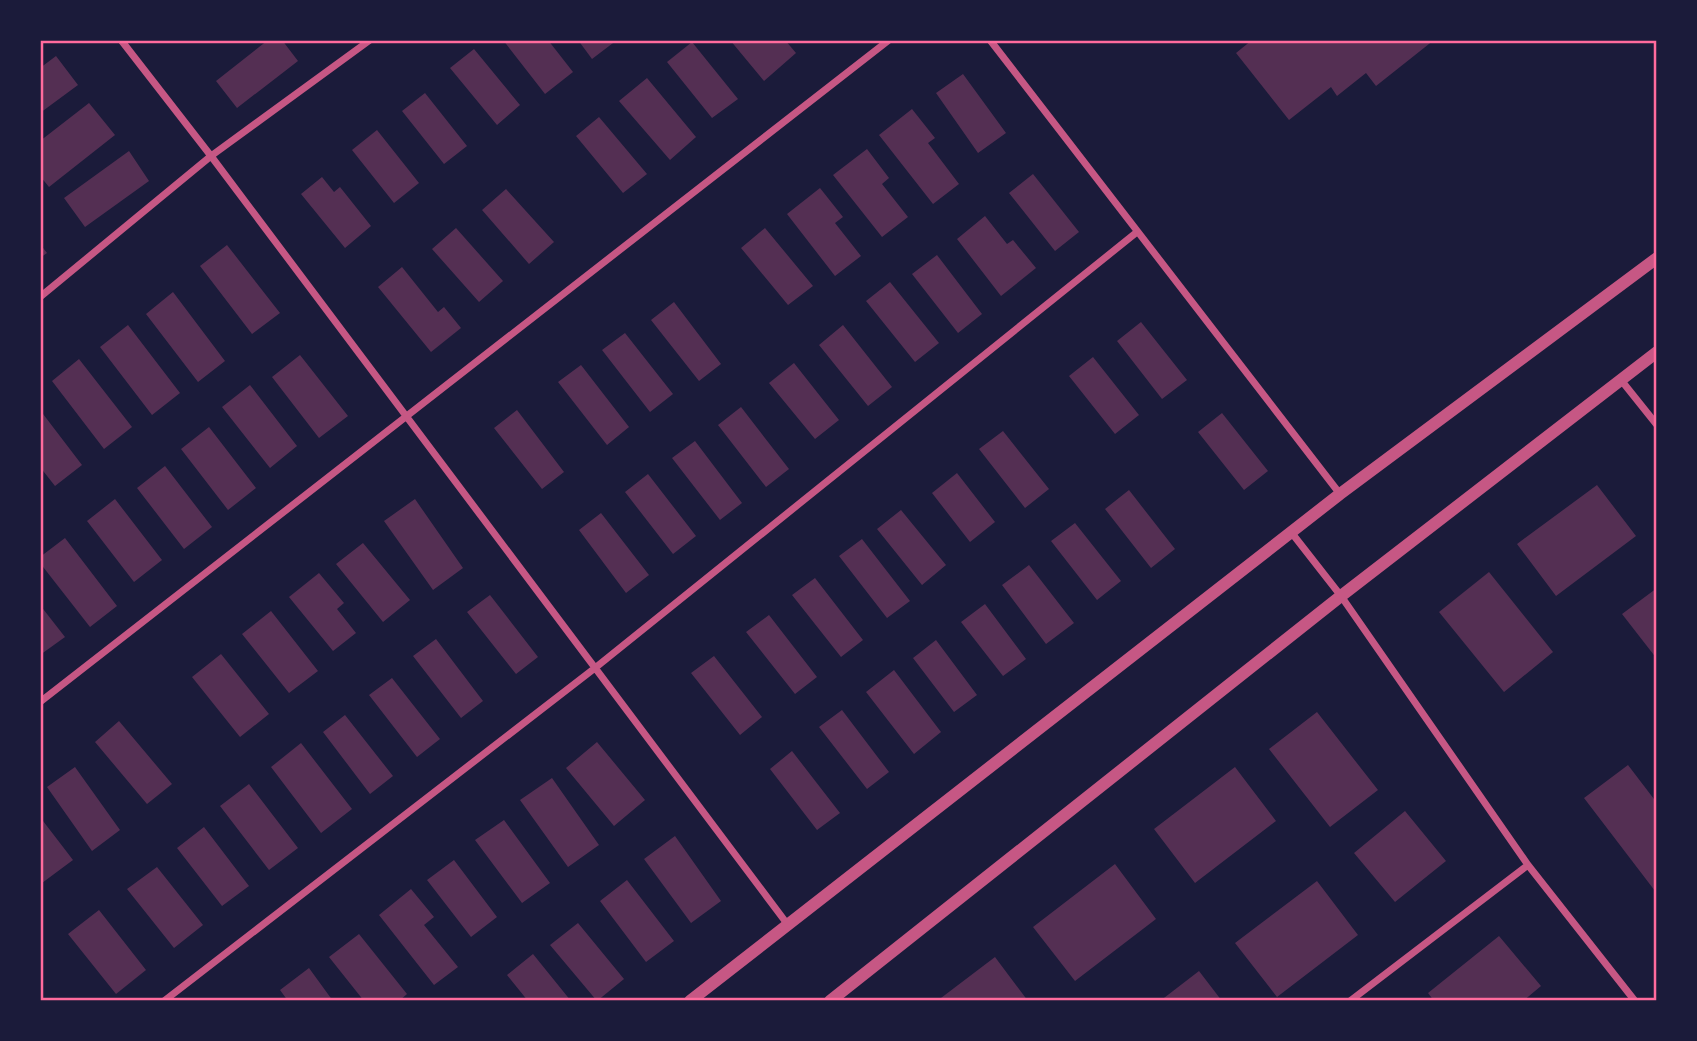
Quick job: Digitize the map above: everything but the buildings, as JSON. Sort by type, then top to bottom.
[{"type":"street","points":[[121,40],[788,925]]},
{"type":"street","points":[[40,297],[211,156],[370,40]]},
{"type":"street","points":[[40,702],[889,40]]},
{"type":"street","points":[[990,40],[1340,494]]},
{"type":"street","points":[[164,1001],[595,668],[1137,232]]},
{"type":"street","points":[[690,1001],[1340,494],[1657,258]]},
{"type":"street","points":[[830,1001],[1341,596],[1657,352]]},
{"type":"street","points":[[1621,380],[1657,425]]},
{"type":"street","points":[[1291,532],[1341,596],[1528,865],[1635,1001]]},
{"type":"street","points":[[1350,1001],[1528,865]]}]
